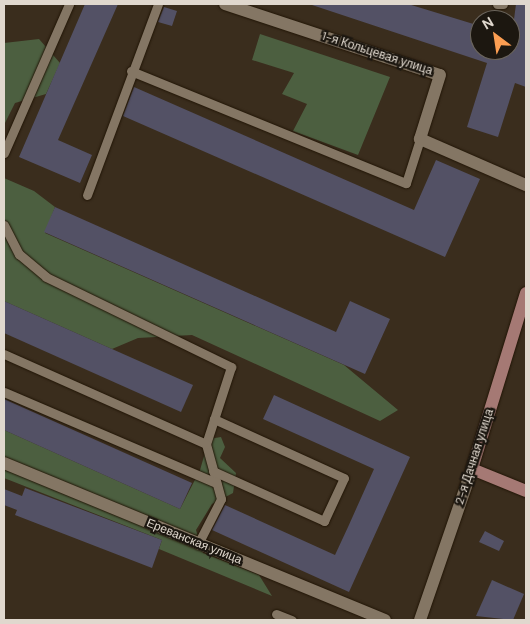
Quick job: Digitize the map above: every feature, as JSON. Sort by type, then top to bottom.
[{"type":"main road","name":"2-я Дачная улица","points":[[472,469],[526,293]]},
{"type":"main road","points":[[472,469],[526,491]]},
{"type":"street","name":"1-я Кольцевая улица","points":[[225,4],[440,75],[420,139]]},
{"type":"street","points":[[420,139],[526,185]]},
{"type":"street","name":"Ереванская улица","points":[[4,463],[385,620]]},
{"type":"street","name":"2-я Дачная улица","points":[[420,620],[472,469]]},
{"type":"lane","points":[[4,153],[69,4]]},
{"type":"lane","points":[[87,195],[131,71],[158,4]]},
{"type":"lane","points":[[497,4],[503,4]]},
{"type":"lane","points":[[131,71],[406,184],[420,139]]},
{"type":"lane","points":[[4,225],[19,254],[46,277],[231,366],[206,444],[220,499],[198,544]]},
{"type":"lane","points":[[4,354],[206,444]]},
{"type":"lane","points":[[4,392],[216,483]]},
{"type":"lane","points":[[213,471],[324,521],[344,478],[214,419]]},
{"type":"lane","points":[[276,614],[292,620]]},
{"type":"green space","points":[[260,34],[390,77],[358,155],[293,131],[307,104],[282,94],[294,73],[252,60]]},
{"type":"green space","points":[[39,39],[60,63],[46,94],[15,103],[4,125],[4,43]]},
{"type":"green space","points":[[4,178],[34,191],[55,207],[45,233],[344,365],[398,410],[380,421],[192,335],[138,338],[112,349],[4,301]]},
{"type":"green space","points":[[4,430],[180,509],[200,470],[209,439],[221,437],[225,447],[220,458],[236,473],[233,493],[212,504],[196,530],[203,553],[259,575],[272,596],[159,549],[162,540],[4,478]]},
{"type":"building","points":[[85,4],[118,4],[58,140],[92,155],[80,183],[19,157]]},
{"type":"building","points":[[309,4],[408,4],[470,23],[470,57]]},
{"type":"building","points":[[516,4],[526,4],[526,87],[515,83],[498,137],[467,127],[487,63],[478,60],[520,60],[520,10],[515,10]]},
{"type":"building","points":[[164,7],[177,11],[172,26],[158,22]]},
{"type":"building","points":[[134,87],[414,210],[436,160],[480,179],[445,257],[123,116]]},
{"type":"building","points":[[55,207],[336,332],[350,301],[390,319],[365,374],[44,232]]},
{"type":"building","points":[[4,301],[193,385],[181,412],[4,333]]},
{"type":"building","points":[[274,395],[410,457],[349,592],[212,530],[225,505],[335,555],[348,527],[374,469],[263,419]]},
{"type":"building","points":[[4,399],[192,483],[180,509],[4,430]]},
{"type":"building","points":[[25,488],[162,540],[152,568],[15,515],[17,510],[4,505],[4,489],[22,496]]},
{"type":"building","points":[[485,531],[504,541],[499,551],[479,542]]},
{"type":"building","points":[[492,580],[524,594],[513,620],[476,616]]}]
